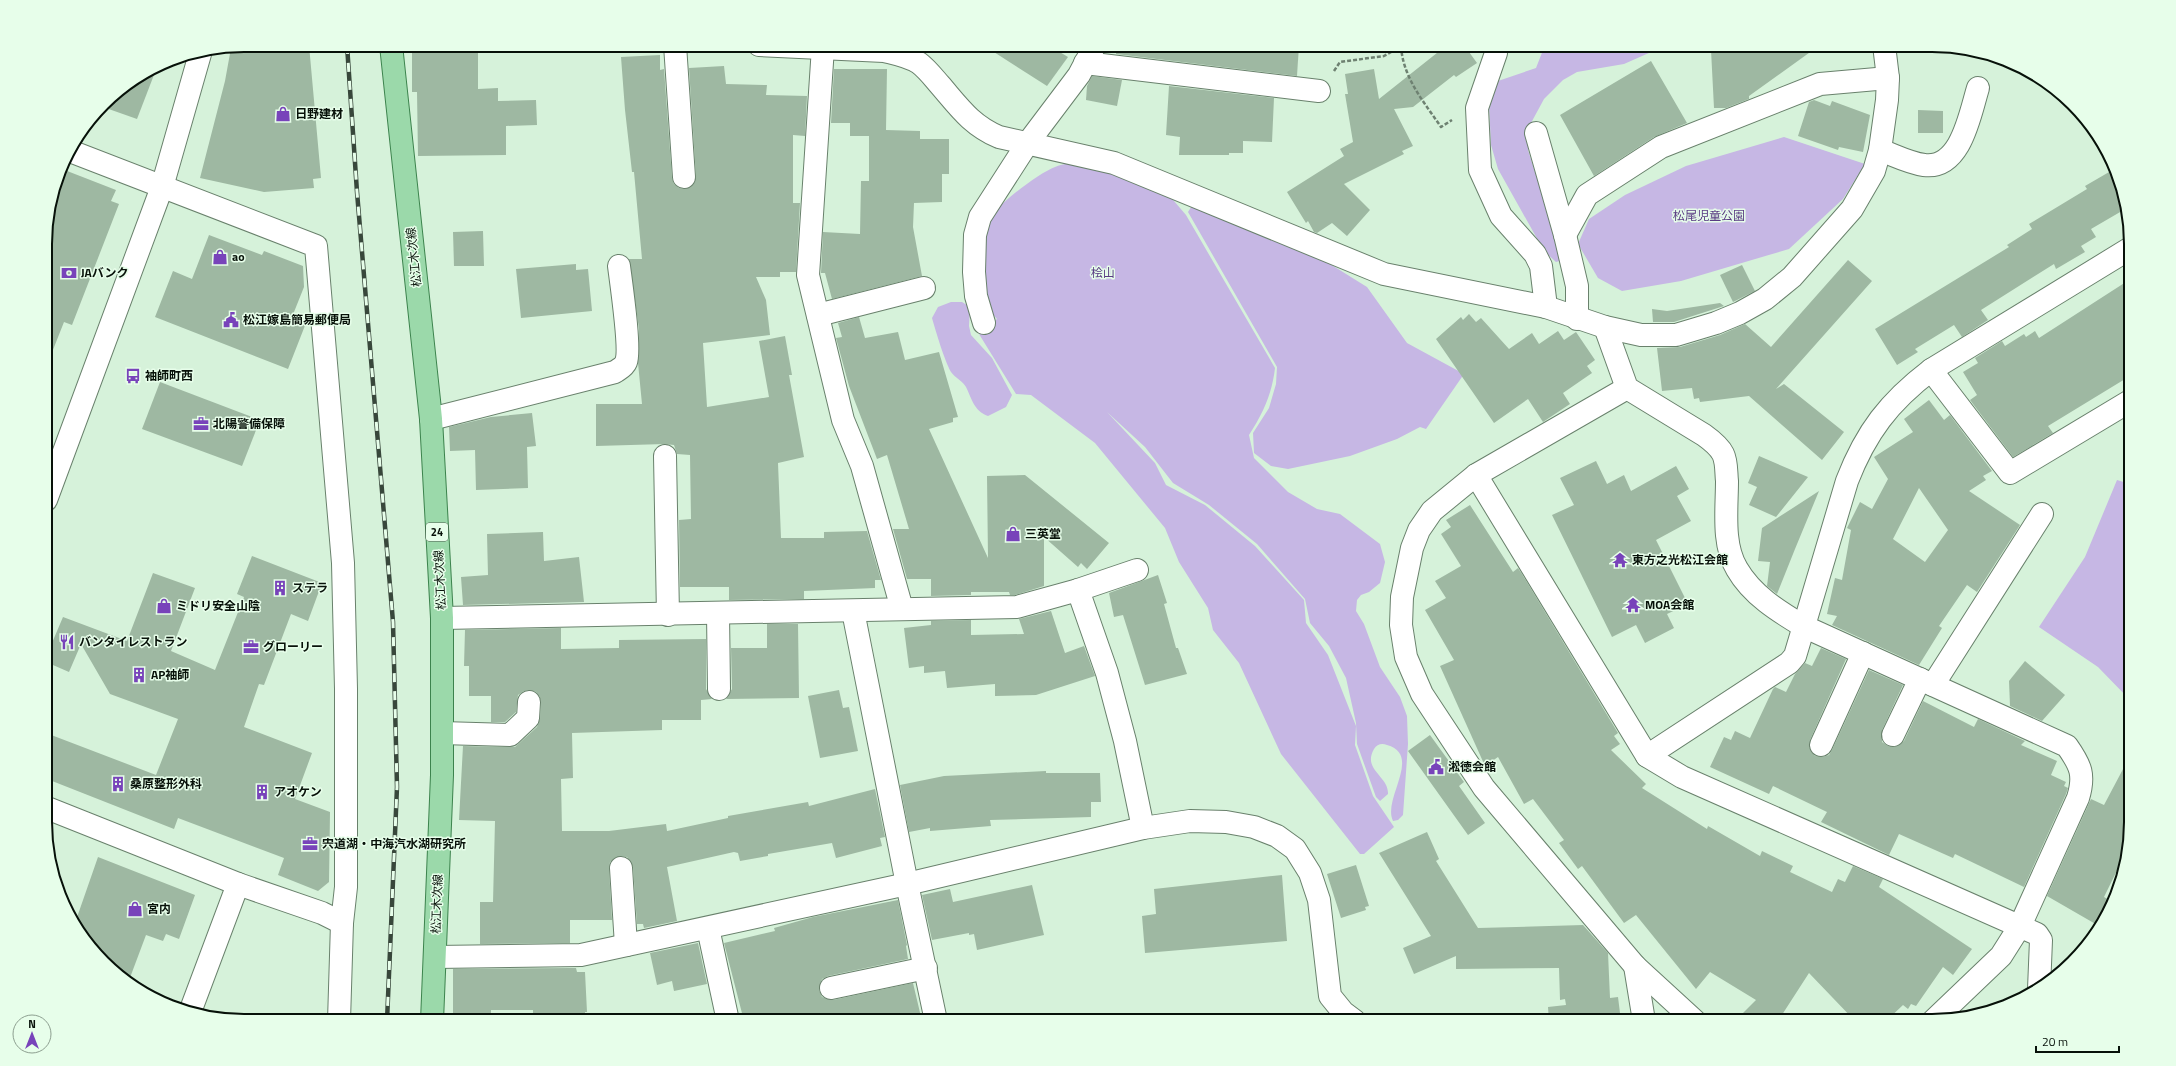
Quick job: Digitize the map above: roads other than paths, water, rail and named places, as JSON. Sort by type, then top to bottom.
[{"type":"main road","name":"松江木次線","points":[[392,52],[431,420],[442,618],[442,733],[432,1014]]},
{"type":"street","points":[[675,52],[684,177]]},
{"type":"street","points":[[832,52],[808,275],[844,420],[862,466],[902,609]]},
{"type":"street","points":[[888,52],[904,56],[918,62],[929,72],[967,117],[982,130],[999,137],[1114,163],[1384,274],[1546,307],[1605,328],[1641,335],[1676,335],[1716,323],[1740,313],[1765,299],[1792,277],[1852,209],[1874,171],[1880,150],[1887,100],[1888,78],[1885,52]]},
{"type":"street","points":[[1496,52],[1477,108],[1480,170],[1501,216],[1535,254],[1542,266],[1546,307]]},
{"type":"street","points":[[984,323],[976,296],[974,272],[975,234],[980,217],[1027,144],[1079,75],[1090,54],[1319,91]]},
{"type":"street","points":[[52,484],[162,187],[199,58]]},
{"type":"street","points":[[1565,234],[1587,195],[1661,147],[1820,84],[1888,78]]},
{"type":"street","points":[[1880,150],[1923,165],[1942,163],[1955,150],[1963,134],[1978,88]]},
{"type":"street","points":[[1536,133],[1565,234],[1577,286],[1577,319]]},
{"type":"street","points":[[75,153],[316,246],[343,563],[346,689],[346,887],[342,923],[339,1014]]},
{"type":"street","points":[[1647,756],[1789,663],[1795,656],[1847,481],[1856,459],[1867,438],[1885,412],[1906,389],[1931,370],[2124,252]]},
{"type":"street","points":[[431,420],[615,372],[621,368],[626,363],[628,348],[619,266]]},
{"type":"street","points":[[818,316],[924,288]]},
{"type":"street","points":[[1605,328],[1627,388],[1704,435],[1720,449],[1723,454],[1726,465],[1728,534],[1731,556],[1737,569],[1751,588],[1772,607],[1803,626],[2067,746],[2078,762],[2083,781],[2078,798],[2020,926],[2001,956],[1940,1014]]},
{"type":"street","points":[[1931,370],[2010,473],[2124,405]]},
{"type":"street","points":[[1627,388],[1476,474],[1432,512],[1416,536],[1406,569],[1402,597],[1401,625],[1406,657],[1422,694],[1484,788],[1635,966],[1687,1014]]},
{"type":"street","points":[[665,456],[668,615]]},
{"type":"street","points":[[1476,474],[1647,756],[1682,777],[2037,934],[2041,940],[2039,981]]},
{"type":"street","points":[[1893,735],[1927,682],[2042,514]]},
{"type":"street","points":[[442,618],[668,615],[1017,607],[1078,590],[1137,570]]},
{"type":"street","points":[[1078,590],[1107,673],[1125,741],[1144,828]]},
{"type":"street","points":[[853,611],[907,884],[935,1014]]},
{"type":"street","points":[[718,614],[719,689]]},
{"type":"street","points":[[1821,745],[1863,653]]},
{"type":"street","points":[[442,733],[510,735],[528,718],[529,702]]},
{"type":"street","points":[[52,810],[238,884],[322,913],[342,923]]},
{"type":"street","points":[[434,957],[581,955],[907,884],[1144,828],[1190,821],[1226,822],[1254,827],[1277,836],[1295,849],[1310,873],[1319,900],[1332,1014]]},
{"type":"street","points":[[621,868],[626,945]]},
{"type":"street","points":[[192,1006],[238,884]]},
{"type":"street","points":[[708,928],[726,1014]]},
{"type":"street","points":[[1635,966],[1643,1014]]},
{"type":"street","points":[[831,988],[926,968]]},
{"type":"street","points":[[1330,996],[1346,1014]]},
{"type":"railway","points":[[347,52],[357,192],[393,622],[397,787],[387,1014]]},
{"type":"place","name":"日野建材","points":[[283,114]]},
{"type":"place","name":"ao","points":[[220,257]]},
{"type":"place","name":"JAバンク","points":[[69,273]]},
{"type":"place","name":"松江嫁島簡易郵便局","points":[[231,320]]},
{"type":"place","name":"袖師町西","points":[[133,376]]},
{"type":"place","name":"北陽警備保障","points":[[201,424]]},
{"type":"place","name":"三英堂","points":[[1013,534]]},
{"type":"place","name":"東方之光松江会館","points":[[1620,560]]},
{"type":"place","name":"ステラ","points":[[280,588]]},
{"type":"place","name":"MOA会館","points":[[1633,605]]},
{"type":"place","name":"ミドリ安全山陰","points":[[164,606]]},
{"type":"place","name":"バンタイレストラン","points":[[67,642]]},
{"type":"place","name":"グローリー","points":[[251,647]]},
{"type":"place","name":"AP袖師","points":[[139,675]]},
{"type":"place","name":"淞徳会館","points":[[1436,767]]},
{"type":"place","name":"桑原整形外科","points":[[118,784]]},
{"type":"place","name":"アオケン","points":[[262,792]]},
{"type":"place","name":"宍道湖・中海汽水湖研究所","points":[[310,844]]},
{"type":"place","name":"宮内","points":[[135,909]]},
{"type":"park label","name":"松尾児童公園","points":[[1709,216]]},
{"type":"park label","name":"桧山","points":[[1103,273]]}]
